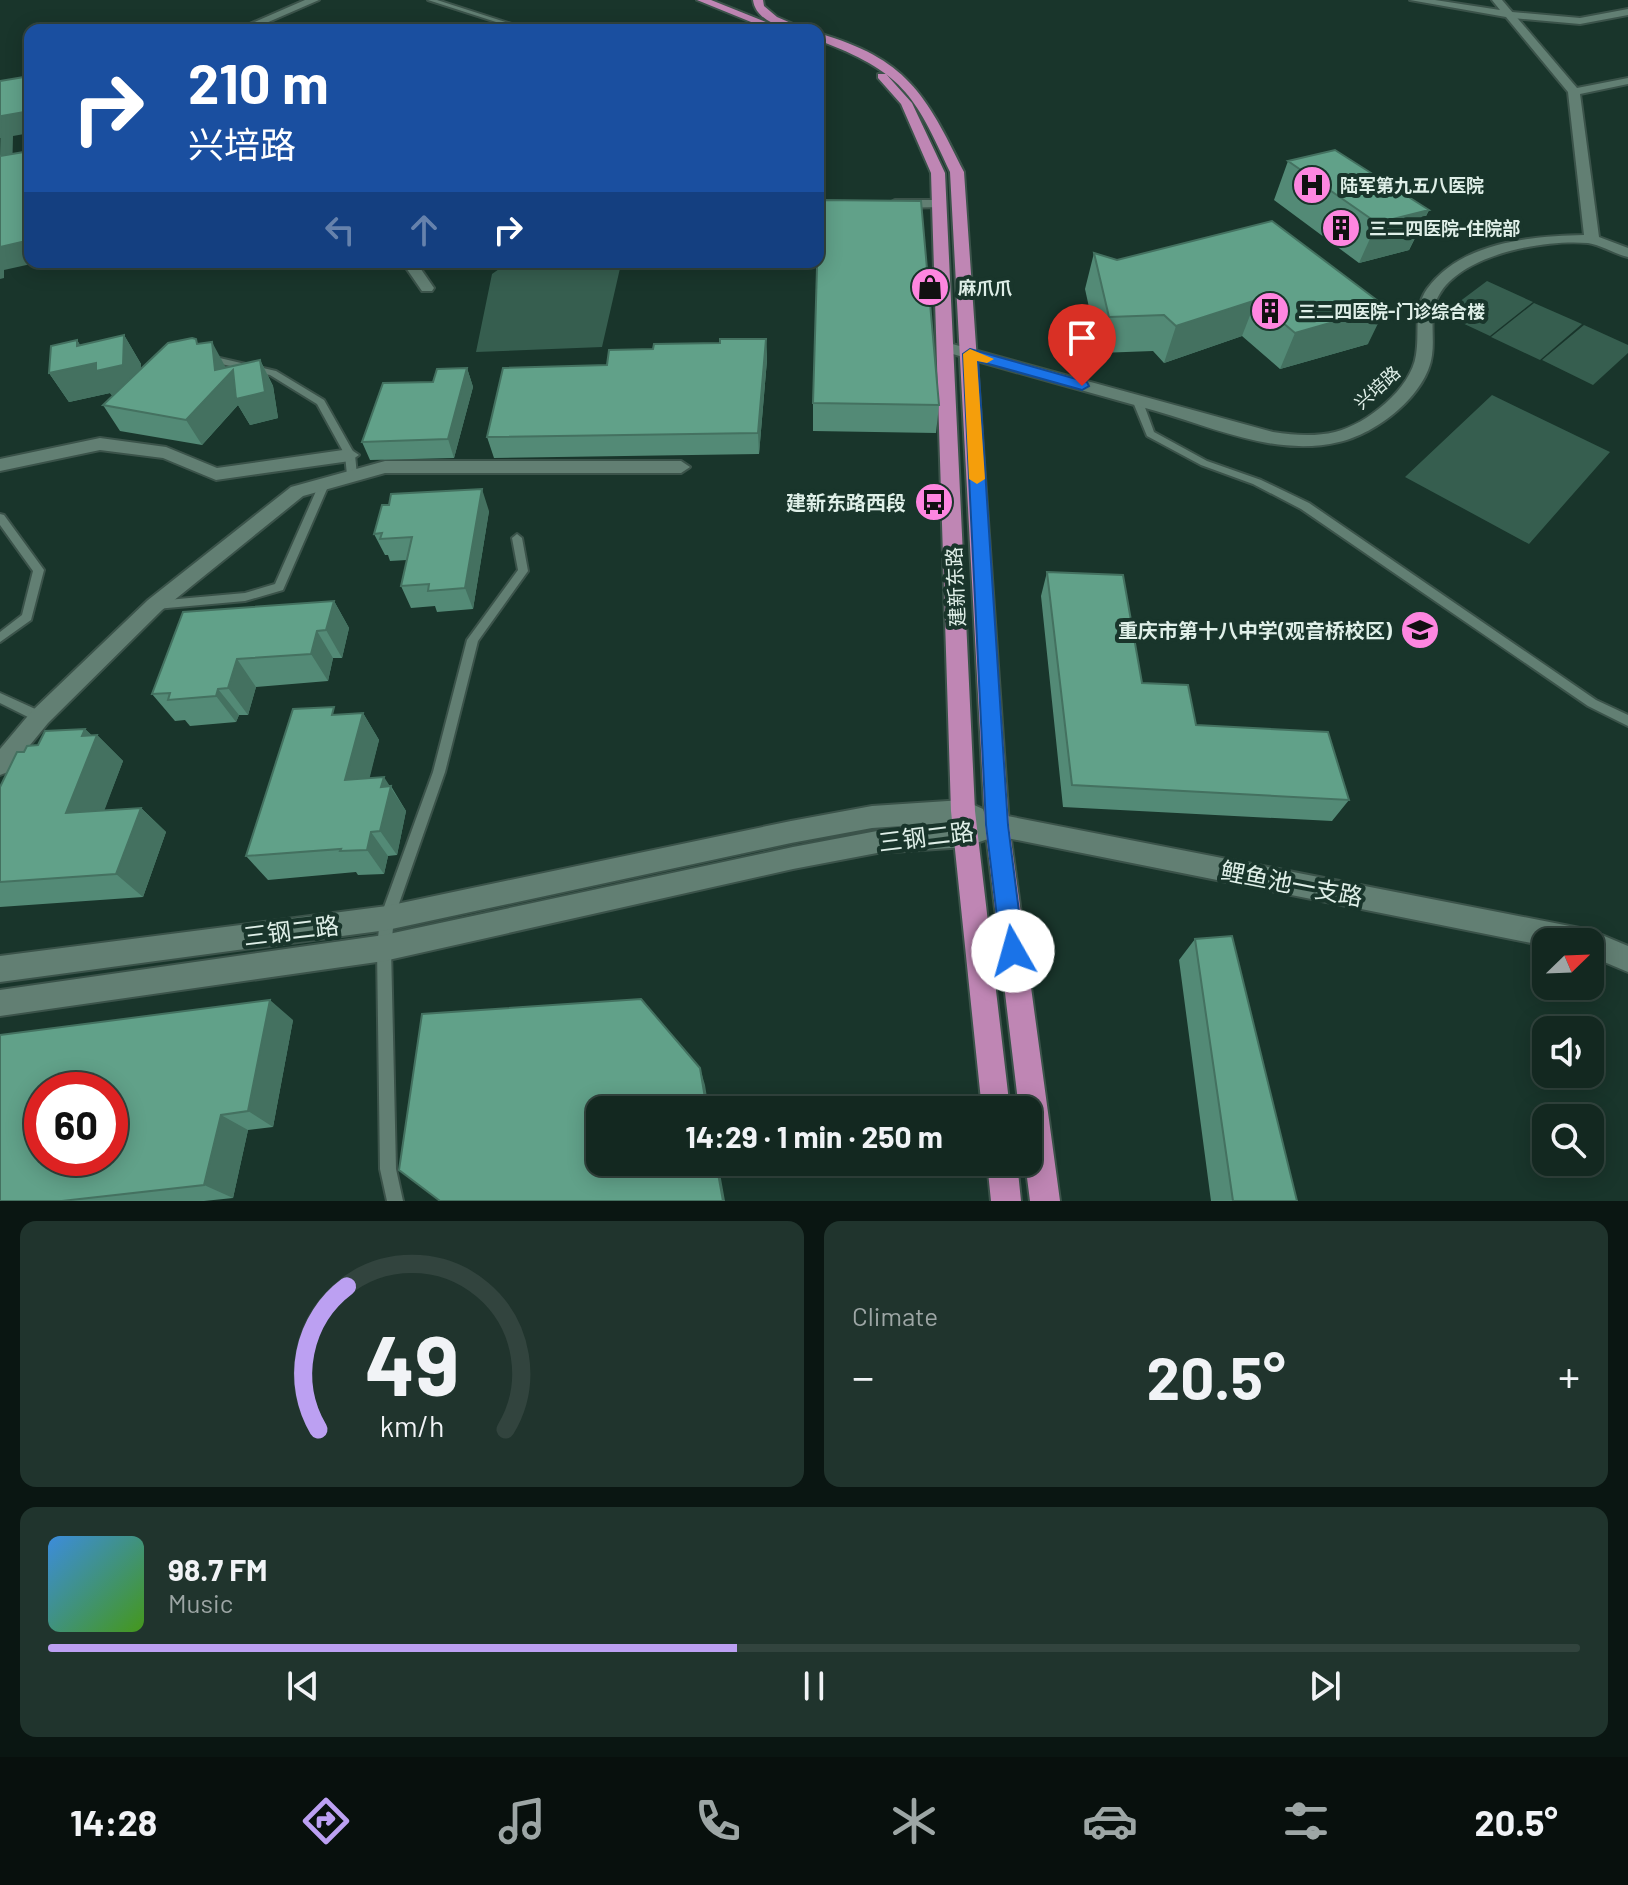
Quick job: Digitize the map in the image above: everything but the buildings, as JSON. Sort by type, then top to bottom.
[{"type":"main road","points":[[702,0],[765,24]]},
{"type":"main road","points":[[758,0],[759,7],[773,19],[786,24]]},
{"type":"main road","name":"建新东路","points":[[824,38],[886,64],[923,101],[957,172],[997,825],[1045,1201]]},
{"type":"main road","name":"建新东路","points":[[824,47],[871,68],[898,92],[938,173],[964,823],[994,1096]]},
{"type":"main road","points":[[1003,1176],[1006,1201]]},
{"type":"street","points":[[256,24],[314,0]]},
{"type":"street","points":[[1415,0],[1512,15],[1580,21],[1628,12]]},
{"type":"street","points":[[1497,0],[1574,92],[1592,239],[1628,253]]},
{"type":"street","points":[[1574,92],[1628,81]]},
{"type":"street","points":[[879,204],[939,204]]},
{"type":"street","name":"兴培路","points":[[945,347],[1138,402],[1280,437],[1314,441],[1339,437],[1362,428],[1419,376],[1424,358],[1425,313],[1432,293],[1446,277],[1469,262],[1526,243],[1592,239]]},
{"type":"street","points":[[413,268],[427,288]]},
{"type":"street","points":[[0,465],[100,444],[166,453],[216,474],[351,465],[681,467]]},
{"type":"street","points":[[0,765],[40,717],[155,605],[297,491],[325,482],[351,465]]},
{"type":"street","name":"三钢二路","points":[[0,969],[387,918],[872,817],[997,825]]},
{"type":"street","name":"三钢二路","points":[[0,1003],[384,948],[964,823]]},
{"type":"street","name":"鲤鱼池一支路","points":[[997,825],[1532,932]]},
{"type":"street","name":"鲤鱼池一支路","points":[[1604,949],[1628,959]]},
{"type":"lane","points":[[431,0],[508,24]]},
{"type":"lane","points":[[203,357],[273,373],[321,402],[351,465]]},
{"type":"lane","points":[[1138,402],[1150,434],[1204,463],[1257,482],[1305,506],[1592,703],[1628,721]]},
{"type":"lane","points":[[155,605],[245,597],[279,587],[325,482]]},
{"type":"lane","points":[[0,518],[39,570],[27,617],[0,638]]},
{"type":"lane","points":[[395,1201],[388,1169],[384,948],[387,918],[439,772],[473,640],[523,571],[517,538]]},
{"type":"lane","points":[[0,698],[40,717]]},
{"type":"green space","points":[[500,268],[620,268],[602,347],[476,352],[492,274]]},
{"type":"green space","points":[[1487,281],[1533,302],[1490,336],[1443,314]]},
{"type":"green space","points":[[1534,303],[1582,324],[1540,360],[1491,337]]},
{"type":"green space","points":[[1584,325],[1628,345],[1628,353],[1593,385],[1542,360]]},
{"type":"green space","points":[[1492,395],[1610,452],[1529,544],[1405,477]]},
{"type":"slow traffic","points":[[977,479],[970,354],[987,359]]},
{"type":"place","name":"陆军第九五八医院","points":[[1312,185]]},
{"type":"place","name":"三二四医院-住院部","points":[[1341,228]]},
{"type":"place","name":"麻爪爪","points":[[930,287]]},
{"type":"place","name":"三二四医院-门诊综合楼","points":[[1270,311]]},
{"type":"place","name":"建新东路西段","points":[[934,502]]},
{"type":"place","name":"重庆市第十八中学(观音桥校区)","points":[[1420,630]]},
{"type":"route","points":[[1013,951],[997,825],[970,354],[1082,386]]}]
